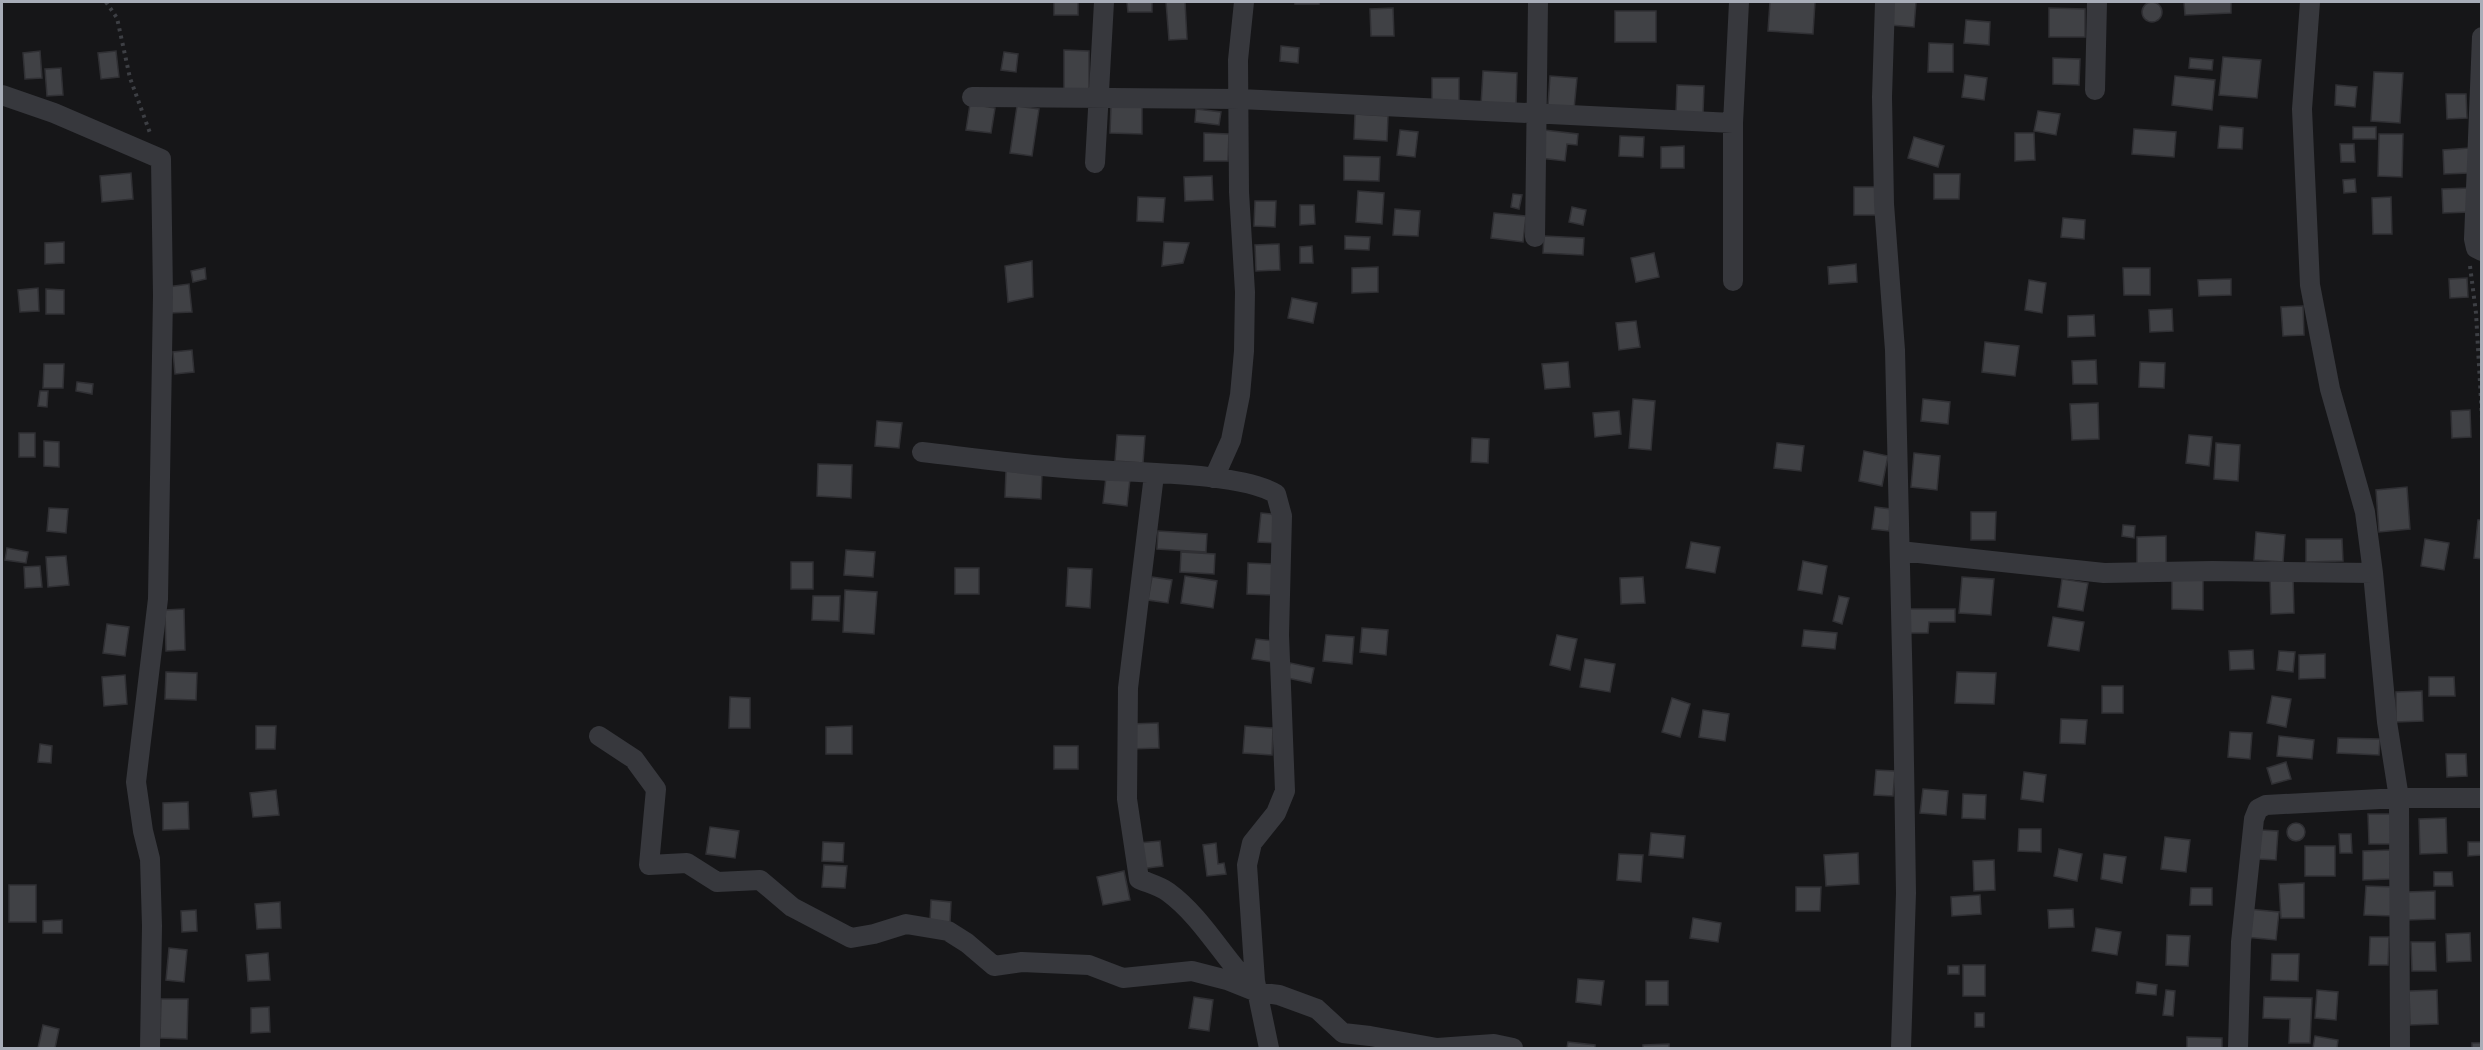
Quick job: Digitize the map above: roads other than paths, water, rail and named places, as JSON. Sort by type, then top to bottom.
[{"type":"street","points":[[1095,163],[1104,2]]},
{"type":"street","points":[[1214,478],[1231,440],[1240,395],[1244,351],[1245,292],[1239,192],[1239,60],[1244,2]]},
{"type":"street","points":[[1536,237],[1538,2]]},
{"type":"street","points":[[1733,281],[1733,123],[1739,2]]},
{"type":"street","points":[[1886,2],[1881,97],[1884,204],[1895,350],[1906,893],[1901,1048]]},
{"type":"street","points":[[2095,90],[2097,2]]},
{"type":"street","points":[[2310,2],[2302,109],[2310,285],[2330,389],[2365,512],[2373,573],[2387,722],[2399,798],[2400,1048]]},
{"type":"street","points":[[2479,250],[2474,238],[2481,37]]},
{"type":"street","points":[[2,95],[54,113],[161,159],[163,295],[158,599],[136,782],[142,831],[150,859],[152,926],[150,1048]]},
{"type":"street","points":[[972,97],[1239,99],[1733,123]]},
{"type":"street","points":[[922,452],[1075,469],[1214,478],[1263,486],[1276,494],[1282,516],[1279,635],[1285,791],[1276,813],[1252,843],[1246,865],[1257,992],[1269,1048]]},
{"type":"street","points":[[1154,474],[1128,688],[1126,799],[1139,879],[1167,891],[1191,912],[1232,966],[1257,992]]},
{"type":"street","points":[[1900,551],[2104,573],[2212,571],[2373,573]]},
{"type":"street","points":[[599,736],[634,759],[656,789],[649,865],[687,863],[717,882],[760,880],[792,907],[851,938],[906,924],[948,932],[967,943],[994,966],[1022,962],[1089,964],[1123,978],[1192,971],[1227,980],[1257,992],[1279,995],[1317,1009],[1343,1033],[1437,1048],[1494,1044],[1513,1048]]},
{"type":"street","points":[[2238,1048],[2241,942],[2254,819],[2258,809],[2266,805],[2399,798],[2481,798]]}]
